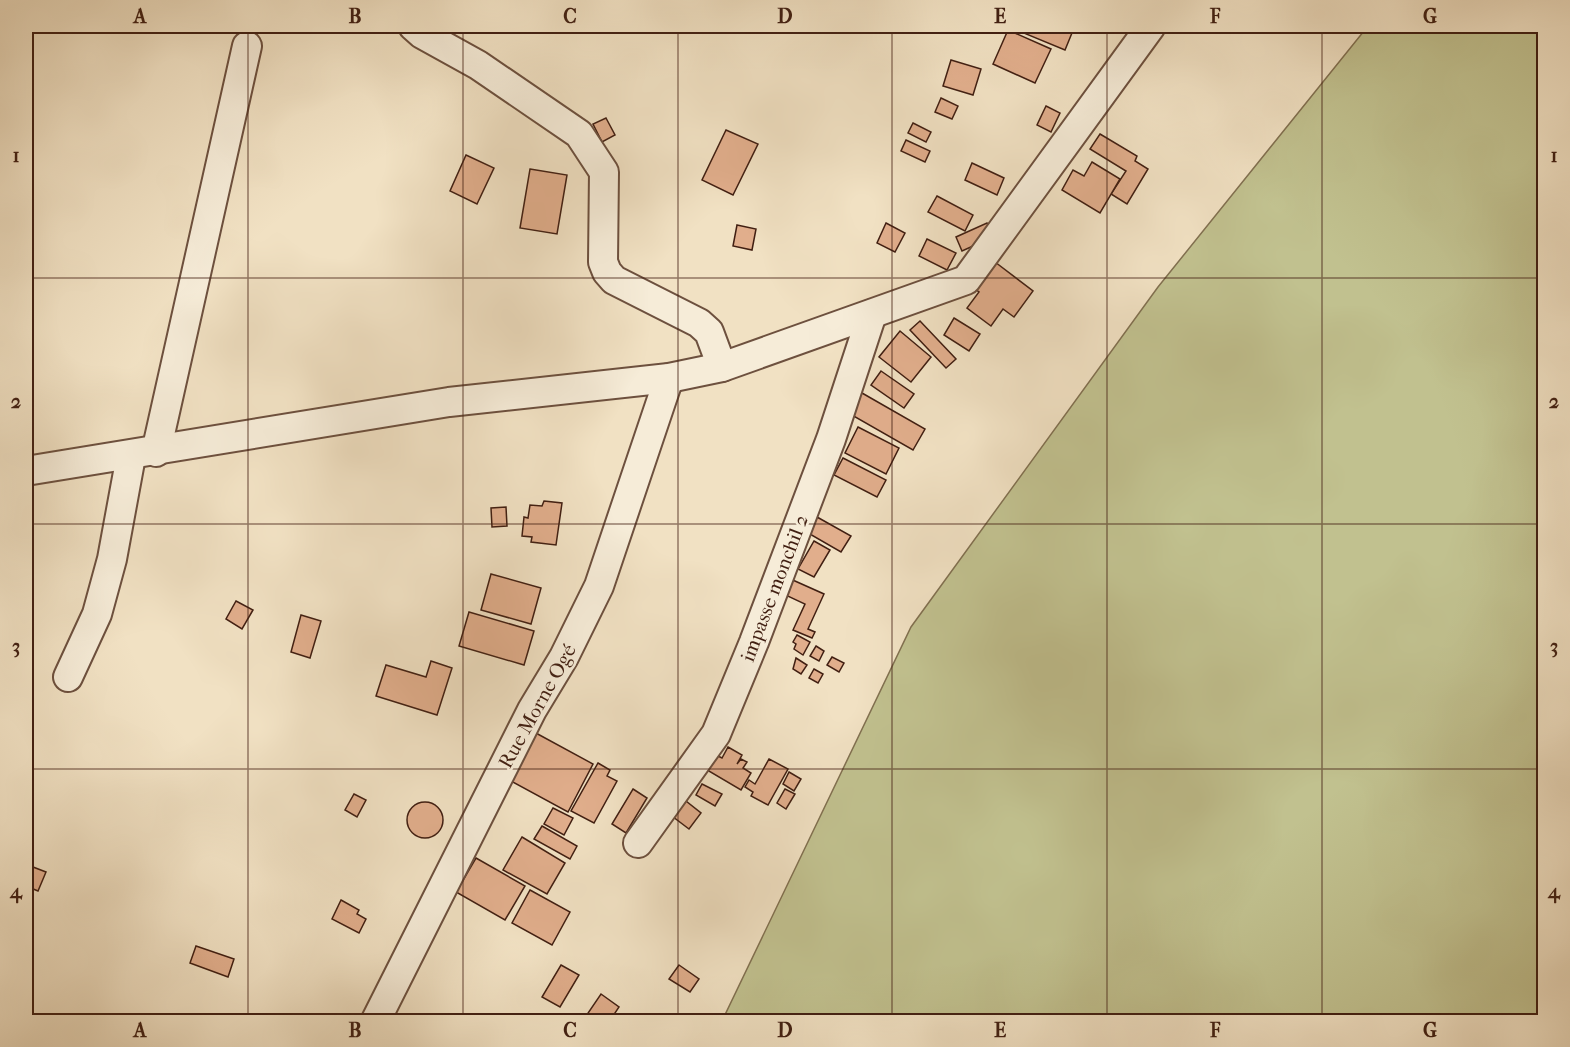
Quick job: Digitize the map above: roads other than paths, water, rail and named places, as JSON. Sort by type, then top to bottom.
[{"type":"street","points":[[413,26],[422,34],[478,65],[579,134],[604,172],[603,262],[607,272],[614,280],[699,323],[709,332],[722,368]]},
{"type":"street","points":[[26,471],[144,454],[448,402],[669,378],[722,368],[966,280],[1151,26]]},
{"type":"street","points":[[68,677],[97,614],[144,454],[247,46]]},
{"type":"street","name":"impasse monchil 2","points":[[638,843],[716,734],[754,642],[831,439],[872,314]]},
{"type":"street","name":"Rue Morne Ogé","points":[[375,1022],[532,710],[564,657],[599,586],[669,378]]}]
